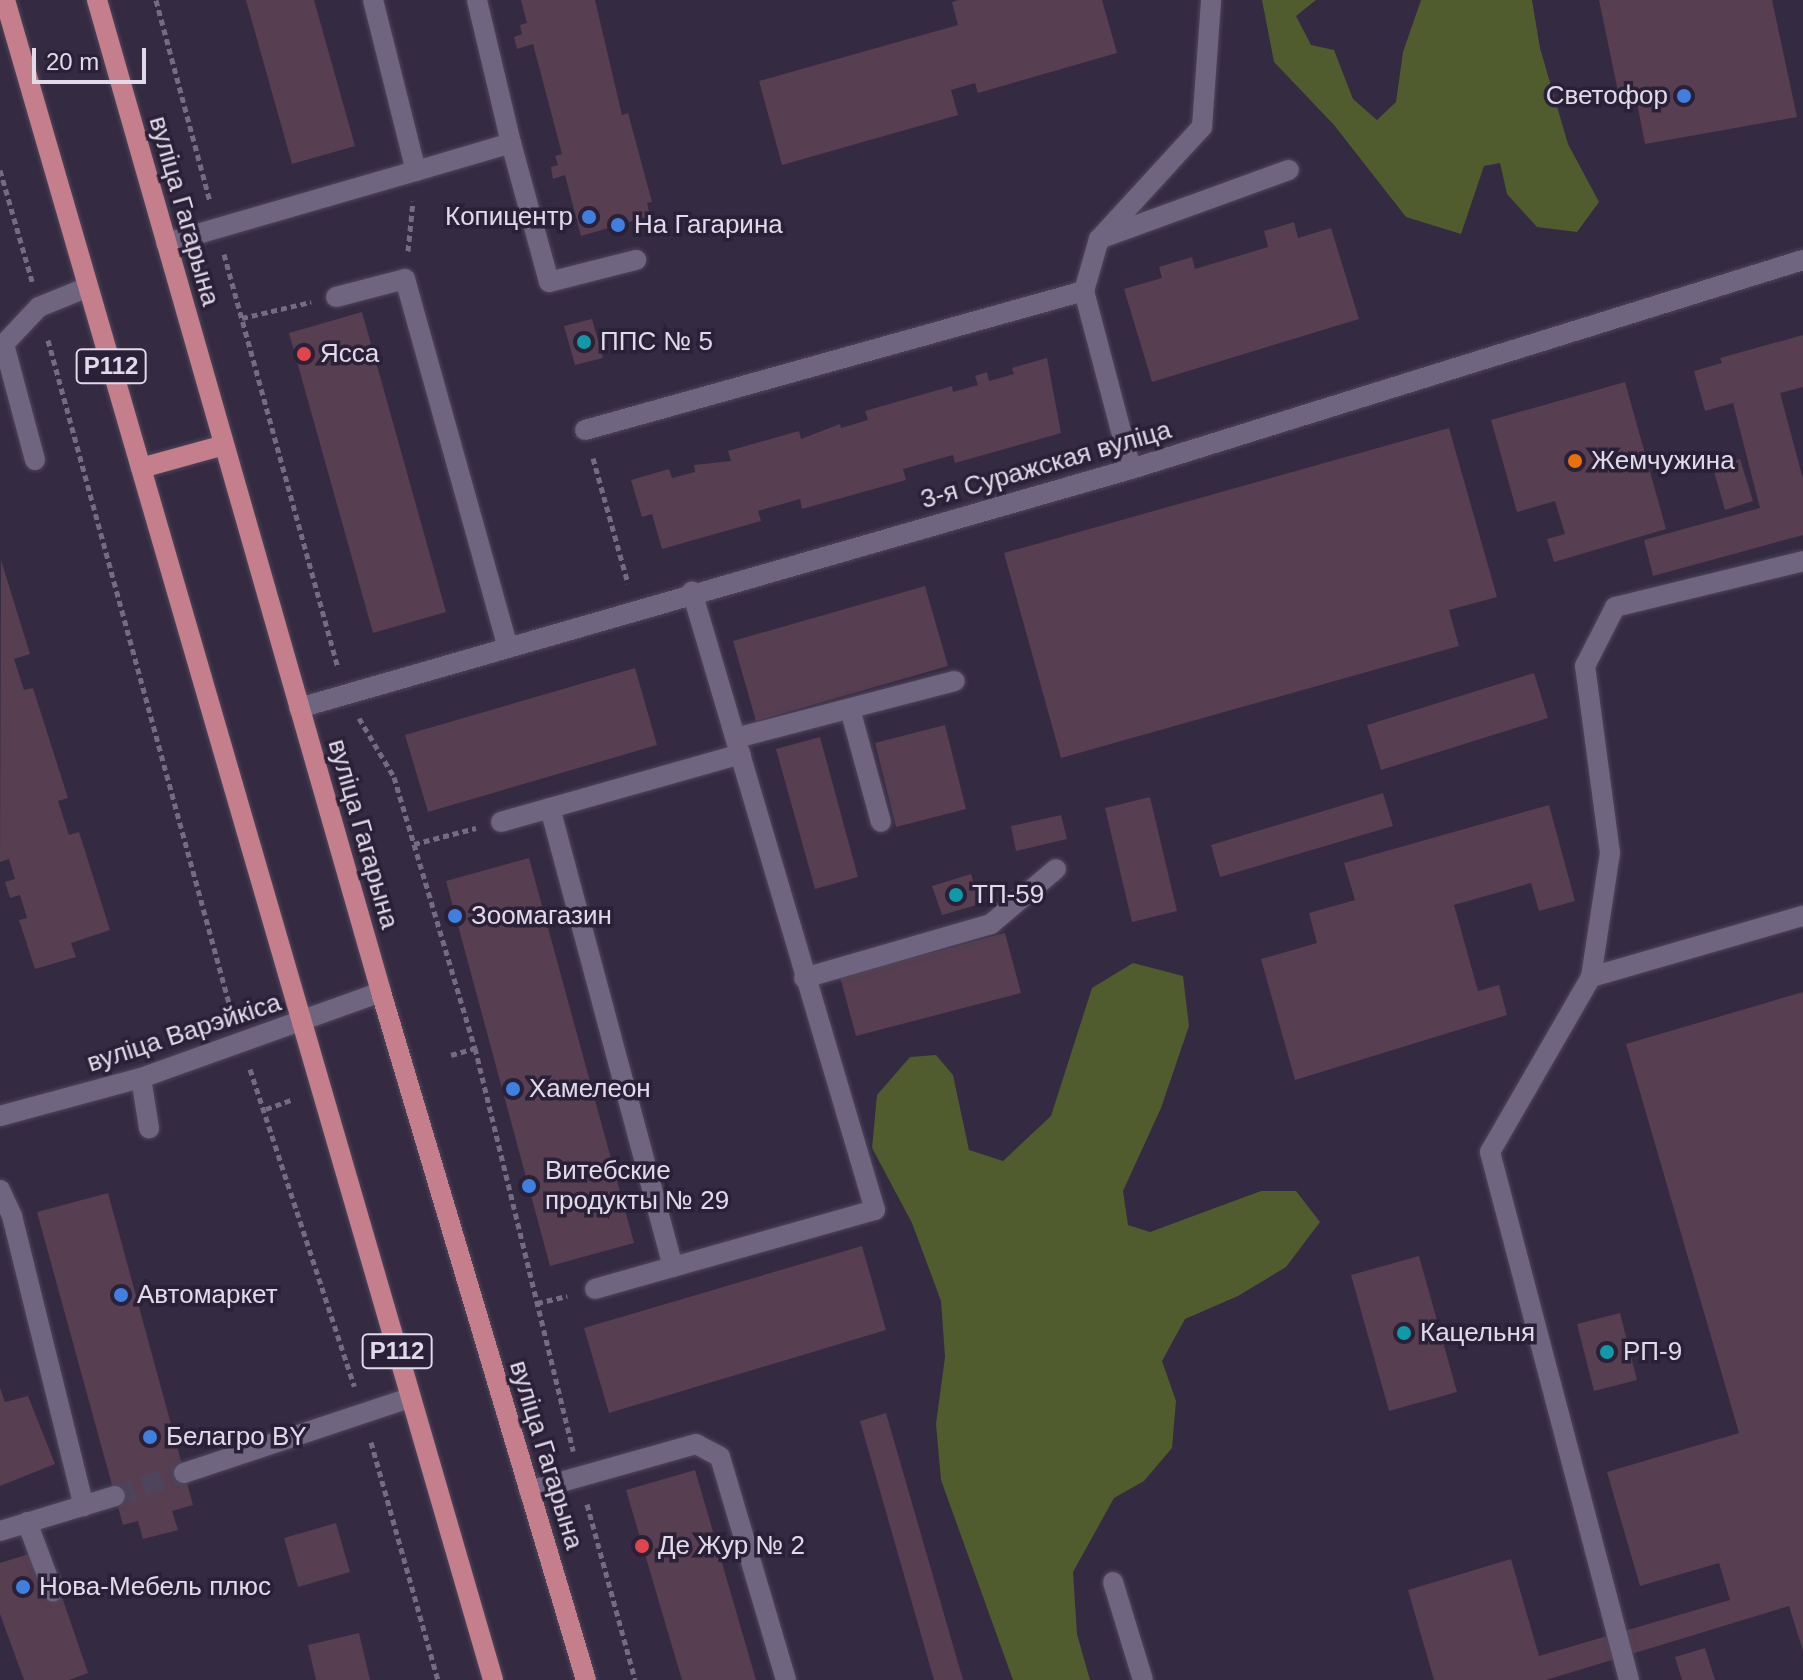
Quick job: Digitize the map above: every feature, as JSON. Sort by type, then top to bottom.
[{"type":"main road","name":"Р112","points":[[5,0],[493,1680]]},
{"type":"main road","name":"вуліца Гагарына","points":[[97,0],[381,992],[586,1680]]},
{"type":"main road","points":[[141,468],[224,445]]},
{"type":"street","points":[[373,0],[416,171]]},
{"type":"street","points":[[477,0],[511,143],[549,282],[636,260]]},
{"type":"street","points":[[1131,469],[1084,291],[1099,239],[1202,127],[1211,0]]},
{"type":"street","points":[[166,243],[511,143]]},
{"type":"street","points":[[1099,239],[1289,170]]},
{"type":"street","name":"3-я Суражская вуліца","points":[[299,708],[692,592],[1131,469],[1803,260]]},
{"type":"street","points":[[336,297],[405,279],[508,648]]},
{"type":"street","points":[[35,460],[4,344],[39,307],[88,287]]},
{"type":"street","points":[[585,430],[1084,291]]},
{"type":"street","points":[[1629,1680],[1490,1152],[1591,977],[1610,853],[1585,666],[1615,607],[1803,561]]},
{"type":"street","points":[[595,1289],[875,1210],[692,592]]},
{"type":"street","points":[[501,822],[850,709],[955,681]]},
{"type":"street","points":[[850,709],[881,822]]},
{"type":"street","points":[[550,808],[673,1267]]},
{"type":"street","points":[[804,978],[991,924],[1056,869]]},
{"type":"street","points":[[1591,977],[1803,916]]},
{"type":"street","name":"вуліца Варэйкіса","points":[[0,1116],[141,1078],[381,992]]},
{"type":"street","points":[[141,1078],[149,1128]]},
{"type":"street","points":[[0,1190],[12,1216],[84,1506]]},
{"type":"street","points":[[184,1473],[410,1398]]},
{"type":"street","points":[[529,1491],[696,1444],[720,1457],[786,1680]]},
{"type":"street","points":[[0,1531],[115,1496]]},
{"type":"street","points":[[27,1522],[53,1591]]},
{"type":"street","points":[[1113,1582],[1143,1680]]},
{"type":"path","points":[[156,0],[345,694],[394,777],[475,1048],[579,1476],[635,1680]]},
{"type":"path","points":[[0,170],[241,1044],[266,1109],[363,1414],[438,1680]]},
{"type":"path","points":[[405,279],[416,171]]},
{"type":"path","points":[[242,318],[336,297]]},
{"type":"path","points":[[585,430],[635,609]]},
{"type":"path","points":[[414,844],[501,822]]},
{"type":"path","points":[[451,1055],[475,1048]]},
{"type":"path","points":[[266,1109],[294,1099]]},
{"type":"green space","points":[[1262,0],[1316,0],[1296,16],[1311,45],[1334,50],[1353,99],[1377,120],[1396,102],[1403,52],[1421,0],[1532,0],[1540,48],[1568,144],[1599,202],[1577,232],[1537,227],[1507,194],[1500,163],[1484,166],[1461,234],[1406,217],[1334,125],[1274,62]]},
{"type":"green space","points":[[1133,963],[1183,976],[1189,1026],[1161,1108],[1123,1191],[1128,1225],[1150,1232],[1261,1191],[1296,1191],[1320,1222],[1286,1267],[1238,1296],[1185,1319],[1162,1361],[1176,1401],[1172,1448],[1144,1481],[1114,1498],[1073,1572],[1077,1634],[1090,1680],[1013,1680],[941,1480],[936,1424],[945,1357],[941,1301],[912,1223],[872,1148],[877,1095],[910,1057],[936,1055],[953,1075],[969,1150],[1003,1161],[1051,1116],[1092,988]]},
{"type":"building","points":[[246,0],[314,0],[355,146],[292,164]]},
{"type":"building","points":[[521,0],[595,0],[622,115],[628,113],[652,202],[647,203],[650,216],[581,236],[565,175],[553,179],[551,167],[558,165],[555,156],[562,154],[533,44],[517,49],[514,37],[522,34],[520,25],[527,23]]},
{"type":"building","points":[[1102,0],[1117,53],[978,93],[975,83],[951,90],[958,115],[782,165],[759,81],[958,25],[952,2]]},
{"type":"building","points":[[1599,0],[1772,0],[1797,117],[1645,144],[1636,98],[1620,101]]},
{"type":"building","points":[[1294,222],[1298,238],[1331,228],[1359,319],[1152,382],[1124,289],[1162,278],[1159,267],[1192,257],[1195,269],[1268,247],[1264,231]]},
{"type":"building","points":[[362,312],[446,612],[373,633],[289,333]]},
{"type":"building","name":"ППС № 5","points":[[592,319],[603,358],[575,365],[564,326]]},
{"type":"building","points":[[1803,335],[1803,387],[1780,393],[1803,479],[1803,535],[1653,576],[1644,540],[1760,508],[1733,403],[1705,411],[1694,371],[1722,363],[1720,358]]},
{"type":"building","points":[[1047,358],[1061,433],[955,463],[953,455],[903,469],[906,480],[802,509],[800,499],[758,511],[761,521],[662,549],[652,514],[642,517],[631,480],[669,469],[672,478],[695,472],[694,465],[731,461],[728,451],[799,431],[801,439],[840,424],[841,428],[868,420],[865,411],[952,386],[953,392],[978,385],[975,376],[987,372],[989,381],[1014,374],[1012,368]]},
{"type":"building","name":"Жемчужина","points":[[1625,382],[1666,529],[1554,562],[1547,539],[1565,534],[1555,501],[1517,512],[1491,420]]},
{"type":"building","points":[[1449,428],[1497,597],[1449,610],[1459,646],[1061,758],[1004,553]]},
{"type":"building","points":[[1740,459],[1753,501],[1725,510],[1713,468]]},
{"type":"building","points":[[1,560],[30,654],[14,659],[24,690],[33,688],[68,798],[58,801],[69,835],[79,832],[110,930],[71,943],[76,957],[35,969],[19,920],[27,918],[20,895],[10,898],[5,882],[15,879],[9,859],[0,862]]},
{"type":"building","points":[[925,586],[948,666],[756,721],[733,641]]},
{"type":"building","points":[[635,668],[657,745],[428,812],[405,735]]},
{"type":"building","points":[[1534,673],[1548,718],[1381,770],[1367,725]]},
{"type":"building","points":[[945,725],[966,809],[896,827],[875,743]]},
{"type":"building","points":[[820,737],[858,877],[815,889],[776,749]]},
{"type":"building","points":[[1383,793],[1393,826],[1220,877],[1211,845]]},
{"type":"building","points":[[1150,797],[1177,911],[1132,922],[1105,808]]},
{"type":"building","points":[[1549,805],[1575,901],[1539,911],[1531,883],[1454,905],[1478,991],[1499,985],[1507,1015],[1295,1080],[1261,959],[1317,943],[1309,913],[1355,900],[1344,863]]},
{"type":"building","points":[[1061,815],[1067,839],[1016,851],[1011,826]]},
{"type":"building","points":[[529,858],[634,1243],[550,1266],[446,881]]},
{"type":"building","name":"ТП-59","points":[[971,874],[980,904],[942,915],[932,886]]},
{"type":"building","points":[[1005,933],[1021,993],[856,1036],[840,977]]},
{"type":"building","points":[[1803,992],[1803,1651],[1789,1606],[1546,1680],[1434,1680],[1408,1590],[1511,1559],[1539,1656],[1730,1600],[1719,1563],[1640,1586],[1607,1472],[1739,1433],[1626,1044]]},
{"type":"building","points":[[108,1193],[193,1505],[172,1511],[178,1530],[143,1539],[138,1521],[123,1525],[37,1212]]},
{"type":"building","points":[[862,1246],[886,1330],[609,1413],[584,1328]]},
{"type":"building","name":"Кацельня","points":[[1419,1256],[1457,1392],[1389,1411],[1351,1275]]},
{"type":"building","name":"РП-9","points":[[1620,1313],[1637,1380],[1594,1391],[1577,1324]]},
{"type":"building","points":[[0,1388],[5,1402],[28,1396],[55,1464],[0,1486]]},
{"type":"building","points":[[886,1413],[963,1680],[934,1680],[860,1421]]},
{"type":"building","points":[[695,1470],[756,1680],[682,1680],[626,1490]]},
{"type":"building","points":[[336,1523],[350,1572],[298,1587],[284,1538]]},
{"type":"building","points":[[29,1554],[44,1599],[61,1594],[88,1673],[69,1680],[24,1680],[0,1614],[0,1563]]},
{"type":"building","points":[[359,1633],[370,1680],[316,1680],[308,1645]]},
{"type":"building","points":[[1705,1648],[1715,1680],[1682,1680],[1675,1657]]},
{"type":"tunnel","points":[[115,1496],[184,1473]]},
{"type":"place","name":"Светофор","points":[[1684,96]]},
{"type":"place","name":"Копицентр","points":[[589,217]]},
{"type":"place","name":"На Гагарина","points":[[618,225]]},
{"type":"place","name":"ППС № 5","points":[[584,342]]},
{"type":"place","name":"Ясса","points":[[304,354]]},
{"type":"place","name":"Жемчужина","points":[[1575,461]]},
{"type":"place","name":"ТП-59","points":[[956,895]]},
{"type":"place","name":"Зоомагазин","points":[[455,916]]},
{"type":"place","name":"Хамелеон","points":[[513,1089]]},
{"type":"place","name":"Витебские продукты № 29","points":[[529,1186]]},
{"type":"place","name":"Автомаркет","points":[[121,1295]]},
{"type":"place","name":"Кацельня","points":[[1404,1333]]},
{"type":"place","name":"РП-9","points":[[1607,1352]]},
{"type":"place","name":"Белагро BY","points":[[150,1437]]},
{"type":"place","name":"Де Жур № 2","points":[[642,1546]]},
{"type":"place","name":"Нова-Мебель плюс","points":[[23,1587]]}]
